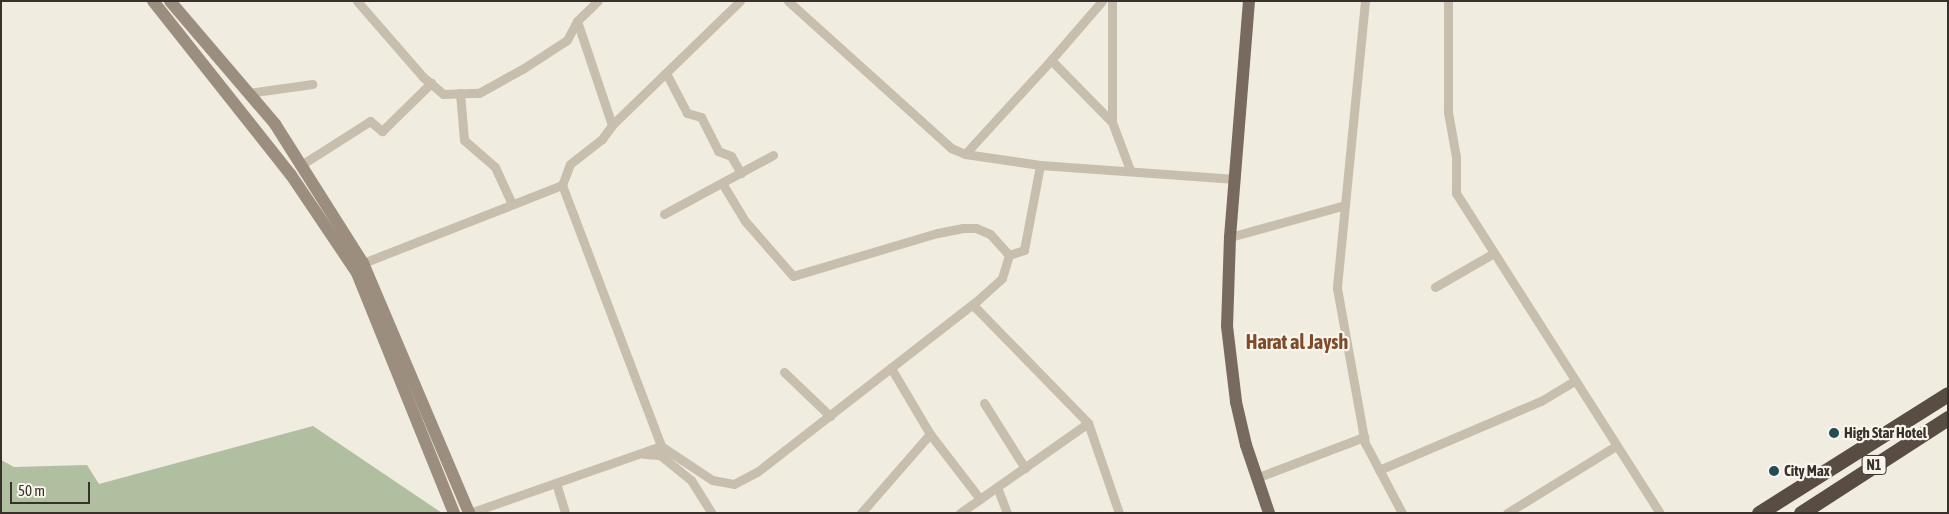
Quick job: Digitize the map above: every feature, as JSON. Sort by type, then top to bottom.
[{"type":"highway","name":"N1","points":[[1759,513],[1941,398]]},
{"type":"highway","name":"N1","points":[[1801,513],[1948,418]]},
{"type":"main road","points":[[153,1],[291,174],[357,273],[454,513]]},
{"type":"main road","points":[[170,1],[275,124],[363,263],[470,513]]},
{"type":"main road","points":[[1249,1],[1230,237],[1227,317],[1230,363],[1236,402],[1256,478],[1269,513]]},
{"type":"street","points":[[358,1],[431,84],[443,94],[479,93],[524,68],[567,40],[577,21],[598,1]]},
{"type":"street","points":[[740,1],[612,125],[602,139],[570,164],[562,185],[661,446],[712,480],[734,484],[757,472],[973,304],[1002,278],[1009,255]]},
{"type":"street","points":[[788,1],[951,148],[965,154],[1040,165],[1235,179]]},
{"type":"street","points":[[965,154],[1102,1]]},
{"type":"street","points":[[1112,1],[1112,122],[1130,170]]},
{"type":"street","points":[[1365,1],[1337,288],[1364,437],[1402,513]]},
{"type":"street","points":[[1448,1],[1448,112],[1456,157],[1456,193],[1574,381],[1660,513]]},
{"type":"street","points":[[577,21],[612,125]]},
{"type":"street","points":[[1051,60],[1112,122]]},
{"type":"street","points":[[666,73],[687,113],[701,117],[718,151],[730,156],[741,173]]},
{"type":"street","points":[[248,93],[312,84]]},
{"type":"street","points":[[301,165],[370,121],[382,131],[431,84]]},
{"type":"street","points":[[460,93],[464,140],[495,167],[512,204]]},
{"type":"street","points":[[664,214],[773,155]]},
{"type":"street","points":[[1009,255],[1024,250],[1040,165]]},
{"type":"street","points":[[722,183],[745,221],[793,276],[937,233],[963,228],[976,228],[990,234],[1009,255]]},
{"type":"street","points":[[363,263],[562,185]]},
{"type":"street","points":[[1230,237],[1345,205]]},
{"type":"street","points":[[1435,287],[1494,253]]},
{"type":"street","points":[[973,304],[1088,423],[1119,513]]},
{"type":"street","points":[[891,368],[930,434],[980,499]]},
{"type":"street","points":[[784,372],[830,416]]},
{"type":"street","points":[[1379,470],[1541,402],[1574,381]]},
{"type":"street","points":[[1941,398],[1948,418]]},
{"type":"street","points":[[984,403],[1024,468]]},
{"type":"street","points":[[960,513],[1088,423]]},
{"type":"street","points":[[861,513],[930,434]]},
{"type":"street","points":[[1256,478],[1364,437]]},
{"type":"street","points":[[470,513],[661,446]]},
{"type":"street","points":[[1508,513],[1616,446]]},
{"type":"street","points":[[640,454],[660,455],[691,480],[712,513]]},
{"type":"street","points":[[556,483],[565,513]]},
{"type":"street","points":[[997,487],[1007,513]]},
{"type":"green space","points":[[313,426],[442,513],[1,513],[1,460],[14,467],[87,465],[99,484]]},
{"type":"place","name":"High Star Hotel","points":[[1834,433]]},
{"type":"place","name":"City Max","points":[[1774,471]]},
{"type":"district","name":"Harat al Jaysh","points":[[1297,341]]}]
